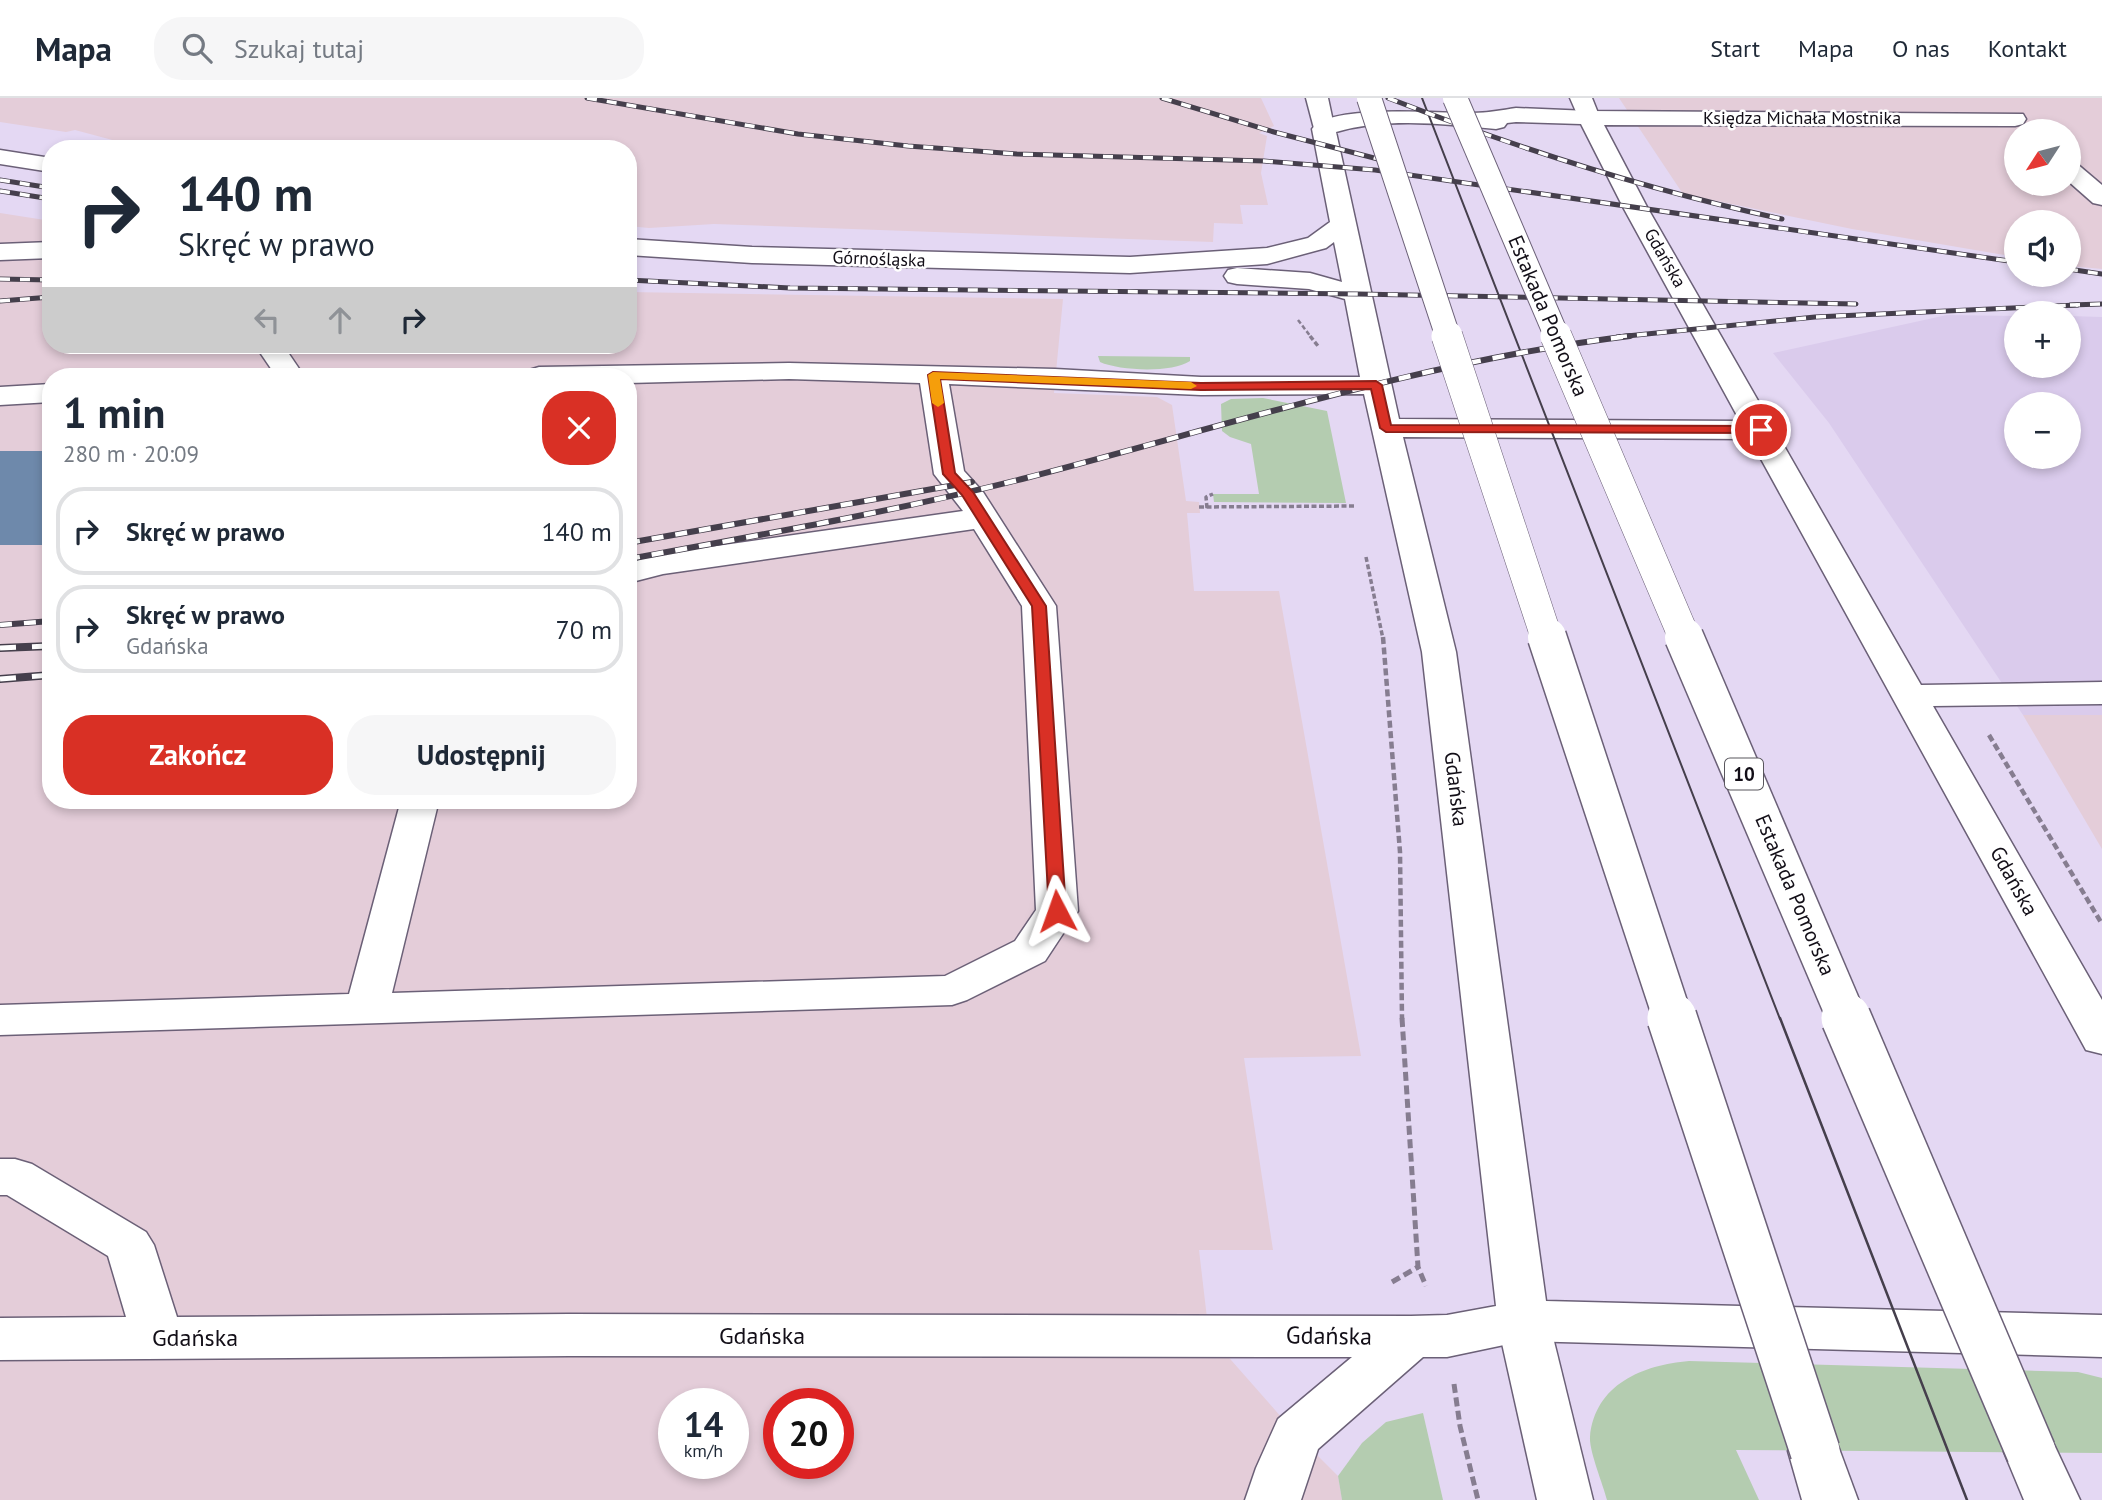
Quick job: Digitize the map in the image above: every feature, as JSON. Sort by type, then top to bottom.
[{"type":"street","name":"Gdańska","points":[[1317,98],[1376,385],[1439,652],[1523,1321]]},
{"type":"street","points":[[1369,98],[1823,1476]]},
{"type":"street","name":"Księdza Michała Mostnika","points":[[1992,98],[2015,119]]},
{"type":"street","name":"Gdańska","points":[[1585,108],[1587,147],[1761,430],[2102,1039]]},
{"type":"street","points":[[1324,130],[1346,122],[1463,109],[1516,115],[1585,108]]},
{"type":"street","name":"Księdza Michała Mostnika","points":[[1585,108],[2004,124]]},
{"type":"street","points":[[1463,109],[1587,147]]},
{"type":"street","name":"Estakada Pomorska","points":[[1463,109],[2052,1500]]},
{"type":"street","points":[[0,157],[42,163]]},
{"type":"street","points":[[2081,179],[2102,198]]},
{"type":"street","name":"Górnośląska","points":[[637,248],[752,255],[1130,265],[1267,256],[1317,243],[1344,224]]},
{"type":"street","points":[[0,252],[42,250]]},
{"type":"street","name":"Górnośląska","points":[[1130,265],[1184,273],[1310,281],[1358,294]]},
{"type":"street","points":[[637,374],[789,371],[1201,386],[1376,385]]},
{"type":"street","points":[[0,1020],[952,990],[1030,951],[1057,911],[1039,606],[967,492],[949,474],[933,375]]},
{"type":"street","points":[[0,396],[42,394]]},
{"type":"street","points":[[1386,428],[1761,430]]},
{"type":"street","points":[[637,571],[661,564],[983,518]]},
{"type":"street","points":[[1911,696],[2102,693]]},
{"type":"street","points":[[367,1008],[418,809]]},
{"type":"street","points":[[0,1177],[15,1177],[129,1245],[158,1338]]},
{"type":"street","name":"Gdańska","points":[[0,1339],[1209,1335],[1429,1337],[1523,1321],[2102,1336]]},
{"type":"street","points":[[1523,1321],[1565,1500]]},
{"type":"street","points":[[1273,1500],[1297,1434],[1429,1337]]},
{"type":"path","points":[[1292,279],[1298,320],[1325,355],[1333,384]]},
{"type":"path","points":[[1207,508],[1206,497],[1213,494]]},
{"type":"path","points":[[1199,507],[1355,506]]},
{"type":"path","points":[[1364,547],[1384,642],[1400,852],[1402,1032],[1418,1267],[1429,1337],[1460,1426],[1478,1500]]},
{"type":"path","points":[[1998,750],[2102,924]]},
{"type":"shaded area","points":[[0,98],[1261,98],[1274,126],[1259,133],[1267,136],[1261,173],[1268,205],[1240,205],[1243,224],[1214,223],[1213,242],[714,224],[637,227],[637,140],[112,140],[75,130],[66,132],[0,122]]},
{"type":"shaded area","points":[[1619,98],[2102,98],[2102,269],[2081,267],[2081,210],[2004,210],[2004,255],[1852,229],[1683,194]]},
{"type":"shaded area","points":[[0,213],[42,220],[42,354],[637,354],[637,292],[1063,299],[1054,393],[1157,397],[1172,405],[1186,501],[1199,502],[1200,513],[1187,513],[1194,591],[1279,591],[1361,1056],[1244,1058],[1273,1250],[1199,1250],[1209,1335],[1297,1435],[1338,1476],[1342,1500],[0,1500]]},
{"type":"shaded area","points":[[1947,315],[2004,316],[2004,378],[2081,378],[2081,316],[2102,317],[2102,715],[2023,715],[1829,423],[1773,353]]},
{"type":"shaded area","points":[[2023,715],[2102,715],[2102,849]]},
{"type":"green space","points":[[1098,356],[1190,357],[1190,361],[1159,369],[1133,369],[1100,362]]},
{"type":"green space","points":[[1263,398],[1327,411],[1346,503],[1214,502],[1213,494],[1259,494],[1251,444],[1230,437],[1222,431],[1221,404],[1231,399]]},
{"type":"green space","points":[[1689,1361],[2078,1372],[2102,1378],[2102,1453],[1736,1450],[1759,1500],[1607,1500],[1590,1443],[1594,1419],[1601,1403],[1611,1391],[1639,1373],[1655,1367]]},
{"type":"green space","points":[[1423,1413],[1443,1500],[1342,1500],[1338,1476],[1362,1443],[1386,1422]]},
{"type":"water","points":[[0,451],[42,451],[42,545],[0,545]]},
{"type":"tram line","points":[[1422,98],[1780,1019]]},
{"type":"tram line","points":[[1780,1018],[1967,1500]]},
{"type":"railway","points":[[587,98],[798,134],[908,146],[1017,154],[1264,161],[1375,170],[2004,260]]},
{"type":"railway","points":[[1162,98],[1274,132],[1401,165]]},
{"type":"railway","points":[[1388,98],[1583,166],[1682,195],[1782,219]]},
{"type":"railway","points":[[0,180],[42,187]]},
{"type":"railway","points":[[0,191],[42,198]]},
{"type":"railway","points":[[2081,271],[2102,274]]},
{"type":"railway","points":[[0,279],[42,280]]},
{"type":"railway","points":[[637,280],[790,288],[1358,294],[1856,304]]},
{"type":"railway","points":[[0,301],[42,298]]},
{"type":"railway","points":[[2081,305],[2102,304]]},
{"type":"railway","points":[[1617,337],[1815,317],[2004,308]]},
{"type":"railway","points":[[637,557],[924,502],[1022,479],[1248,417],[1400,379],[1553,347],[1630,336]]},
{"type":"railway","points":[[637,541],[972,482]]},
{"type":"railway","points":[[0,625],[42,622]]},
{"type":"railway","points":[[0,648],[42,646]]},
{"type":"railway","points":[[0,679],[42,676]]},
{"type":"slow traffic","points":[[938,403],[933,375],[1191,386]]},
{"type":"route","points":[[1057,911],[1039,606],[967,492],[949,474],[933,375],[1201,386],[1376,385],[1386,428],[1761,430]]}]
